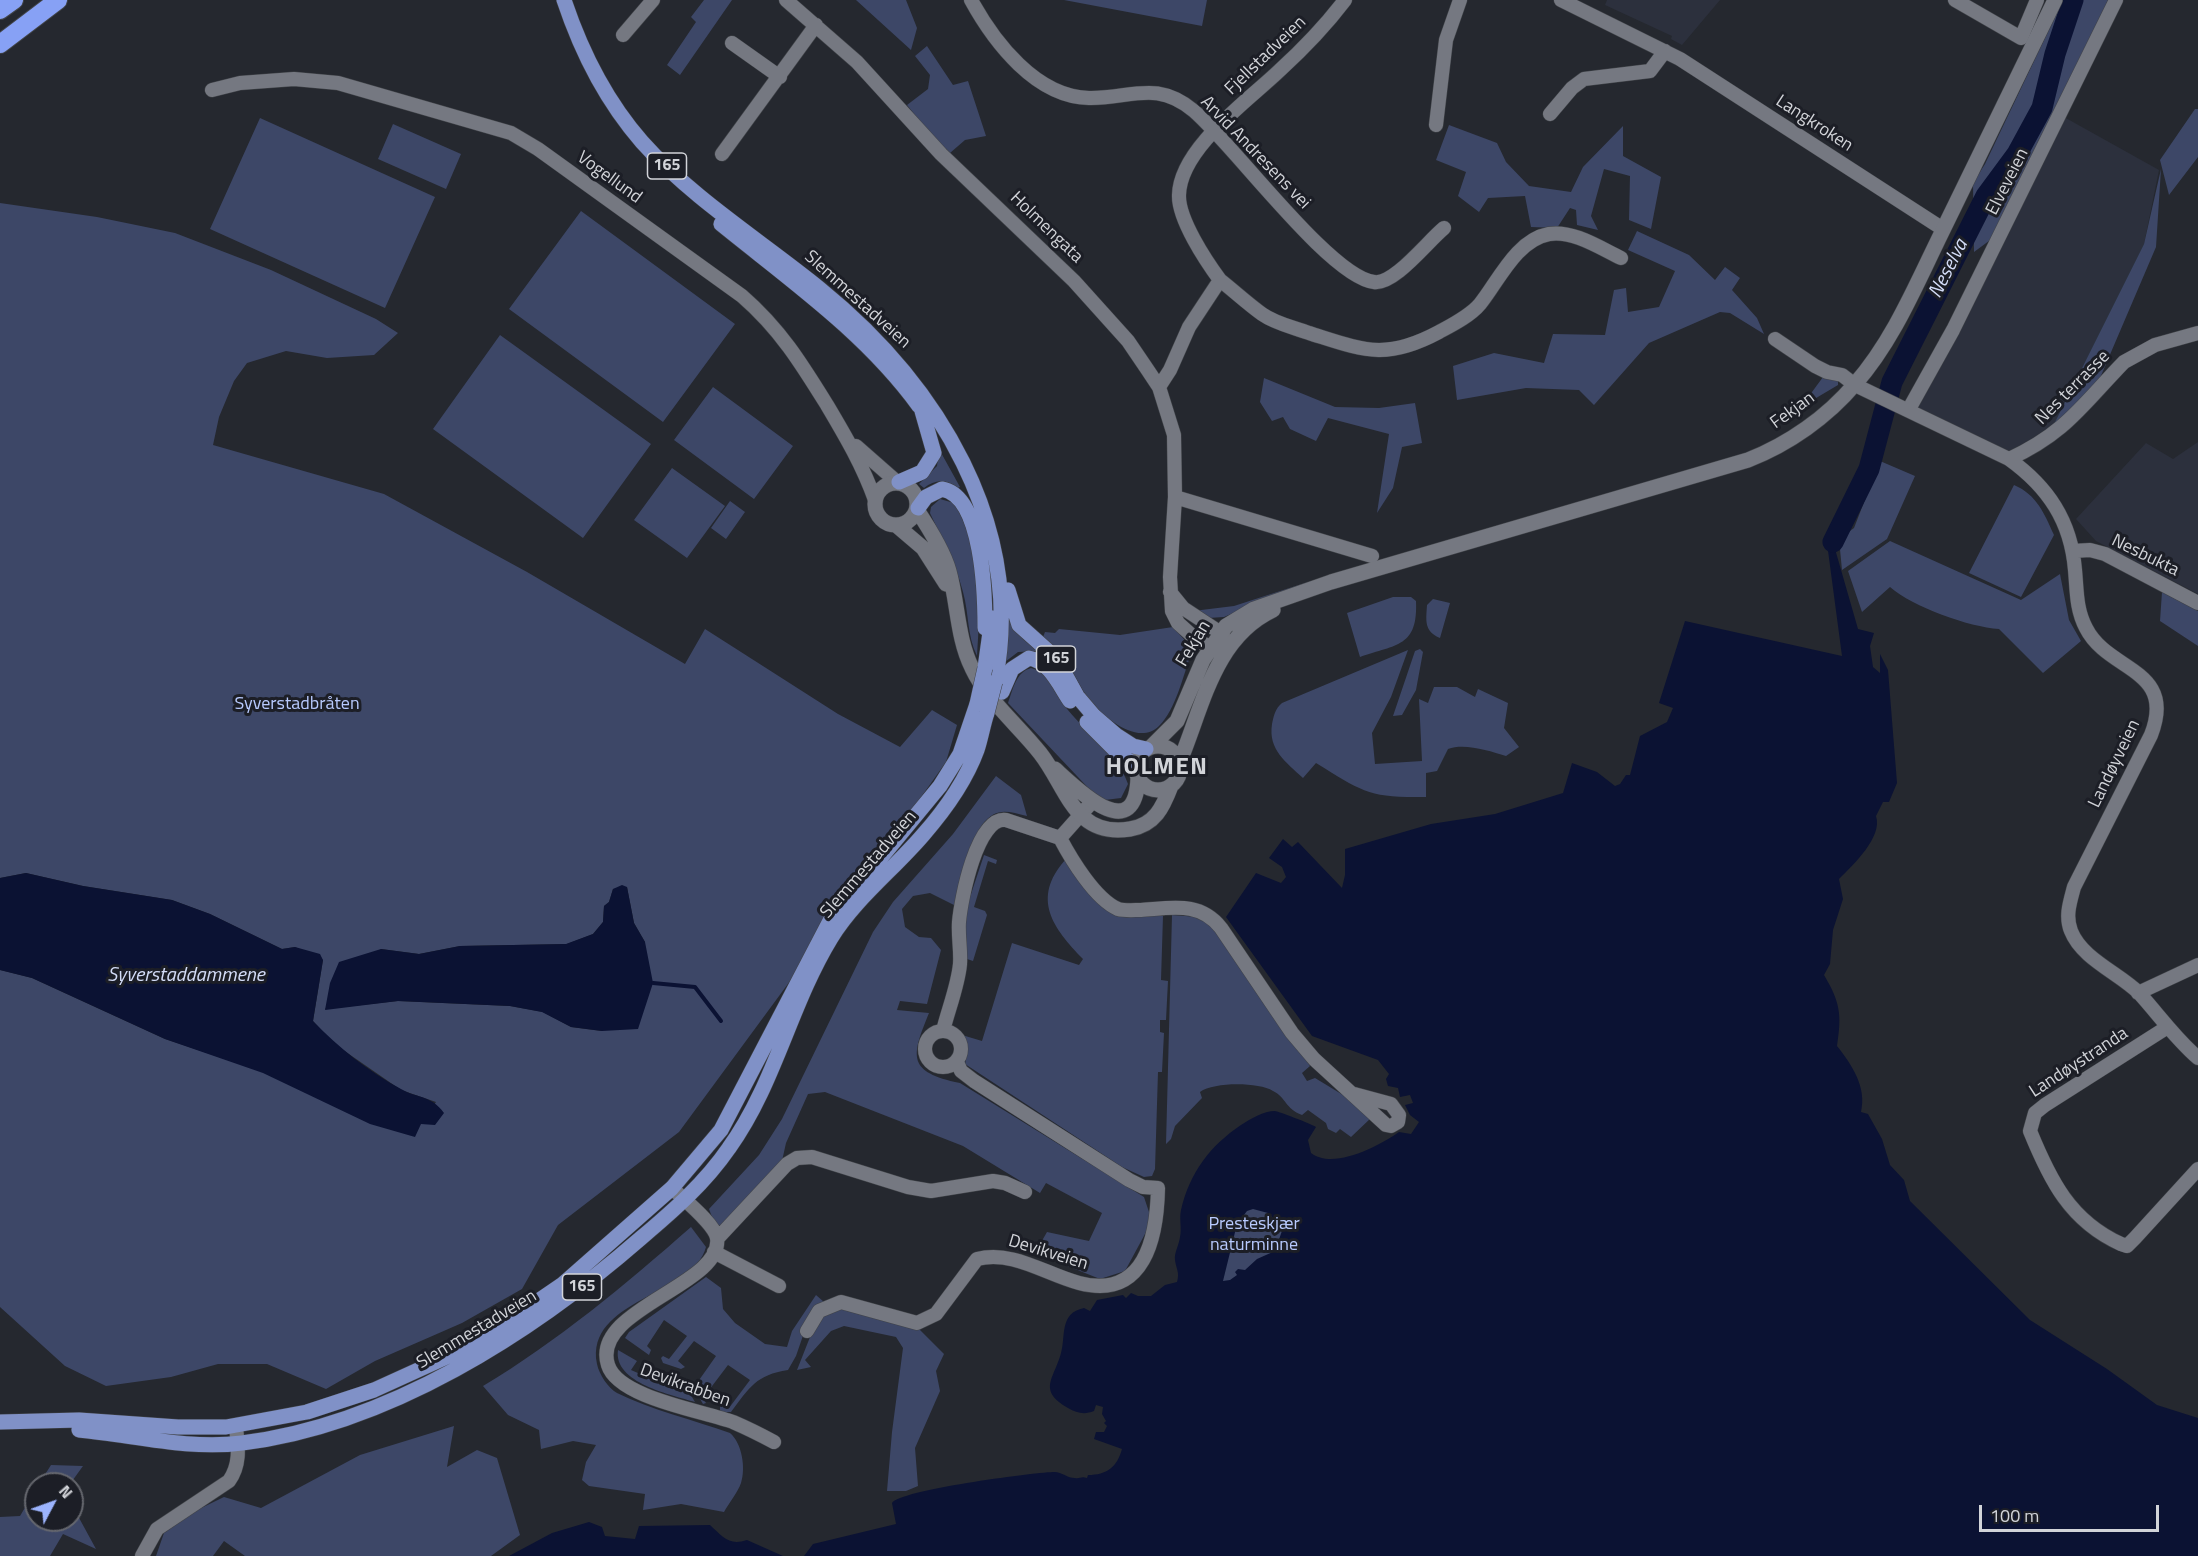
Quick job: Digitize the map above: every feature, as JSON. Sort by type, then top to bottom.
[{"type":"highway","points":[[0,10],[14,0]]},
{"type":"highway","points":[[0,44],[58,0]]},
{"type":"main road","name":"Slemmestadveien","points":[[26,1422],[164,1441],[238,1444],[298,1433],[392,1401],[454,1369],[530,1323],[588,1283],[684,1200],[720,1160],[748,1118],[818,963],[838,928],[870,888],[926,832],[957,788],[979,746],[985,712],[985,668],[992,633],[992,594],[980,531],[964,485],[922,411],[891,371],[855,334],[680,190],[636,146],[589,77],[570,36],[557,0]]},
{"type":"main road","name":"Slemmestadveien","points":[[0,1422],[79,1420],[178,1427],[236,1427],[307,1412],[362,1394],[429,1365],[477,1340],[563,1284],[672,1188],[713,1140],[730,1114],[832,917],[940,786],[998,687],[1002,607],[994,549],[969,472],[949,435],[911,378],[871,334],[822,290],[705,198],[648,148],[617,108],[596,74],[576,34],[564,0]]},
{"type":"main road","name":"Fekjan","points":[[1149,748],[1176,721],[1221,644],[1260,616],[1331,582],[1748,460],[1781,445],[1803,431],[1855,385],[1883,347],[2055,0]]},
{"type":"main road","name":"165","points":[[898,482],[922,472],[934,453],[922,411]]},
{"type":"main road","points":[[955,602],[930,557],[896,525],[880,517],[875,500],[879,491],[887,484],[898,482],[910,487],[917,496],[917,509],[949,569],[966,654],[974,674],[1046,761],[1092,802],[1109,811],[1128,807],[1138,792],[1137,772],[1149,748],[1166,746],[1180,761],[1180,775],[1171,786],[1161,810],[1138,827],[1106,830],[1080,814],[1069,802],[1046,761]]},
{"type":"main road","name":"165","points":[[917,509],[926,497],[942,489],[951,492],[963,504],[972,527],[983,576],[988,645]]},
{"type":"main road","points":[[896,525],[905,524],[917,509]]},
{"type":"main road","name":"165","points":[[994,549],[1005,575],[1013,612],[1019,625],[1056,658],[1077,696],[1094,716],[1133,746],[1149,748]]},
{"type":"main road","name":"Fekjan","points":[[1180,761],[1221,644]]},
{"type":"main road","name":"165","points":[[998,687],[1017,664],[1029,658],[1041,662],[1087,722],[1137,772]]},
{"type":"main road","points":[[1137,772],[1150,788],[1157,790],[1171,786]]},
{"type":"street","points":[[623,35],[653,0]]},
{"type":"street","name":"Holmengata","points":[[786,0],[857,62],[941,154],[1074,280],[1128,341],[1159,387],[1174,435],[1175,496],[1170,592],[1183,608],[1221,644]]},
{"type":"street","name":"Arvid Andresens vei","points":[[971,0],[988,29],[1013,58],[1053,88],[1089,98],[1145,91],[1165,95],[1193,111],[1308,235],[1365,280],[1376,283],[1389,280],[1444,228]]},
{"type":"street","name":"Fjellstadveien","points":[[1345,0],[1282,69],[1214,132],[1188,166],[1178,197],[1182,214],[1209,265],[1220,280],[1264,315],[1279,323],[1363,350],[1379,351],[1394,350],[1420,342],[1452,325],[1479,305],[1519,253],[1535,240],[1548,234],[1582,240],[1621,258]]},
{"type":"street","points":[[1436,125],[1446,40],[1460,0]]},
{"type":"street","name":"Langkroken","points":[[1561,0],[1665,51],[1943,229]]},
{"type":"street","points":[[1955,0],[2021,38],[2037,0]]},
{"type":"street","name":"Elveveien","points":[[1904,407],[1958,320],[2116,0]]},
{"type":"street","points":[[722,154],[816,25]]},
{"type":"street","points":[[732,43],[780,77]]},
{"type":"street","points":[[1550,114],[1572,87],[1584,79],[1650,71],[1665,51]]},
{"type":"street","name":"Vogellund","points":[[212,90],[240,83],[294,79],[338,83],[426,107],[521,138],[742,296],[766,317],[797,357],[850,441],[875,500]]},
{"type":"street","points":[[1159,387],[1170,370],[1189,327],[1220,280]]},
{"type":"street","name":"Nes terrasse","points":[[2010,459],[2054,435],[2071,420],[2124,362],[2134,355],[2155,345],[2198,333]]},
{"type":"street","points":[[1775,339],[1815,366],[1827,372],[1842,375],[1855,385]]},
{"type":"street","name":"Landøyveien","points":[[1855,385],[2010,459],[2029,474],[2056,504],[2073,550],[2077,605],[2087,630],[2105,649],[2142,676],[2156,700],[2156,722],[2151,735],[2087,859],[2068,905],[2068,920],[2078,942],[2138,993],[2166,1028],[2198,1058]]},
{"type":"street","name":"Vogellund","points":[[850,441],[898,482]]},
{"type":"street","points":[[1175,496],[1372,556]]},
{"type":"street","name":"Nesbukta","points":[[2073,550],[2090,550],[2105,554],[2198,603]]},
{"type":"street","points":[[1060,838],[1092,802]]},
{"type":"street","points":[[943,1031],[954,1035],[961,1050],[957,1062],[946,1068],[940,1068],[926,1057],[924,1051],[928,1039],[943,1031],[960,965],[959,923],[963,895],[983,833],[991,823],[1000,819],[1060,838],[1073,863],[1102,896],[1120,910],[1194,909],[1207,913],[1221,928],[1292,1033],[1323,1069],[1354,1094]]},
{"type":"street","points":[[2138,993],[2198,965]]},
{"type":"street","name":"Landøystranda","points":[[2166,1028],[2045,1105],[2035,1113],[2030,1131],[2058,1193],[2085,1221],[2112,1240],[2127,1246],[2198,1169]]},
{"type":"street","name":"Devikveien","points":[[807,1331],[819,1311],[840,1302],[917,1323],[928,1320],[936,1314],[977,1259],[992,1256],[1007,1257],[1080,1283],[1100,1286],[1130,1277],[1141,1266],[1150,1246],[1156,1220],[1158,1188],[1143,1187],[1094,1159],[974,1081],[961,1071],[957,1062]]},
{"type":"street","name":"Devikrabben","points":[[774,1442],[733,1422],[637,1391],[612,1373],[608,1365],[606,1347],[622,1324],[699,1270],[715,1246],[787,1164],[797,1158],[812,1157],[908,1187],[931,1191],[993,1181],[1005,1183],[1024,1192]]},
{"type":"street","points":[[672,1188],[709,1224],[715,1246],[779,1286]]},
{"type":"street","points":[[141,1556],[148,1540],[157,1529],[229,1481],[235,1472],[238,1444],[236,1427]]},
{"type":"shaded area","points":[[1607,0],[1720,0],[1682,45],[1671,39],[1672,36],[1605,5]]},
{"type":"shaded area","points":[[2064,117],[2159,170],[2144,244],[2048,436],[2010,456],[1914,409]]},
{"type":"shaded area","points":[[2198,442],[2198,594],[2096,541],[2076,519],[2146,443],[2173,459]]},
{"type":"green space","points":[[704,0],[732,0],[680,75],[667,65],[696,22],[691,17]]},
{"type":"green space","points":[[856,0],[906,0],[917,28],[911,50]]},
{"type":"green space","points":[[1064,0],[1207,0],[1202,26]]},
{"type":"green space","points":[[2063,0],[2108,0],[2057,112],[1993,238],[1974,252],[1973,183],[1985,164]]},
{"type":"green space","points":[[927,46],[953,85],[968,81],[986,136],[965,140],[950,153],[930,134],[907,105],[928,89],[930,75],[915,56]]},
{"type":"green space","points":[[2195,109],[2198,109],[2198,157],[2169,195],[2160,160]]},
{"type":"green space","points":[[260,118],[435,197],[385,308],[210,229]]},
{"type":"green space","points":[[393,124],[461,154],[446,189],[378,159]]},
{"type":"green space","points":[[1449,125],[1497,143],[1506,162],[1529,186],[1571,192],[1583,167],[1623,126],[1623,156],[1661,177],[1651,229],[1629,220],[1630,176],[1604,169],[1591,216],[1598,230],[1577,225],[1576,210],[1570,208],[1557,228],[1531,227],[1525,196],[1488,198],[1479,212],[1458,196],[1466,172],[1436,160]]},
{"type":"green space","points":[[2161,169],[2156,247],[2097,385],[2048,436],[2144,244]]},
{"type":"green space","name":"Syverstadbråten","points":[[0,203],[97,217],[175,233],[271,270],[376,319],[398,333],[374,355],[327,358],[286,351],[247,363],[234,381],[219,417],[213,445],[384,494],[527,572],[685,664],[705,629],[838,714],[900,747],[932,710],[957,725],[946,762],[679,1132],[558,1225],[522,1289],[462,1323],[375,1361],[326,1389],[267,1364],[218,1364],[171,1377],[106,1386],[65,1366],[0,1307],[0,970],[32,978],[165,1039],[421,1124],[436,1102],[401,1090],[333,1043],[313,1021],[323,960],[295,947],[282,949],[210,914],[172,900],[83,886],[26,873],[0,878]],"holes":[[[627,887],[634,923],[645,942],[602,1031],[571,1027],[543,1012],[510,1006],[398,1001],[325,1009],[381,949],[419,954],[460,946],[567,944],[593,934],[603,922],[604,906],[609,902],[613,889]]]},
{"type":"green space","points":[[581,211],[735,324],[663,422],[509,309]]},
{"type":"green space","points":[[1637,231],[1689,255],[1715,280],[1725,267],[1740,278],[1732,290],[1757,318],[1764,334],[1730,313],[1720,312],[1649,343],[1594,405],[1579,390],[1526,388],[1457,400],[1453,366],[1494,353],[1544,363],[1553,334],[1605,335],[1614,290],[1626,288],[1628,312],[1659,307],[1675,271],[1628,250]]},
{"type":"green space","points":[[500,335],[651,444],[583,538],[433,429]]},
{"type":"green space","points":[[1823,377],[1838,381],[1838,385],[1801,407]]},
{"type":"green space","points":[[1264,378],[1335,407],[1379,408],[1415,403],[1422,443],[1402,447],[1393,488],[1377,513],[1389,434],[1328,418],[1316,441],[1290,429],[1283,417],[1272,421],[1260,402]]},
{"type":"green space","points":[[713,387],[793,446],[754,499],[674,440]]},
{"type":"green space","points":[[939,449],[960,487],[941,481],[924,488],[919,484],[937,466]]},
{"type":"green space","points":[[1880,461],[1915,476],[1887,539],[1842,570],[1839,539],[1854,528]]},
{"type":"green space","points":[[672,468],[725,506],[687,558],[634,520]]},
{"type":"green space","points":[[2014,485],[2034,499],[2054,535],[2021,597],[1969,573]]},
{"type":"green space","points":[[940,499],[954,503],[970,539],[979,597],[977,656],[971,641],[960,582],[930,513],[931,507]]},
{"type":"green space","points":[[730,501],[745,512],[726,539],[711,528]]},
{"type":"green space","points":[[1890,541],[2021,600],[2060,574],[2069,620],[2081,641],[2043,673],[1999,629],[1942,615],[1913,602],[1890,587],[1862,612],[1848,571]]},
{"type":"green space","points":[[1308,582],[1224,617],[1208,618],[1193,611],[1234,606]]},
{"type":"green space","points":[[2162,592],[2198,611],[2198,646],[2160,621]]},
{"type":"green space","points":[[1393,597],[1411,597],[1416,601],[1416,616],[1409,636],[1395,646],[1360,657],[1347,613]]},
{"type":"green space","points":[[1433,599],[1450,603],[1440,638],[1431,632],[1427,625],[1427,605]]},
{"type":"green space","points":[[1008,618],[1023,639],[1037,651],[1018,652],[1005,662]]},
{"type":"green space","points":[[1173,627],[1189,645],[1191,654],[1170,711],[1159,726],[1142,733],[1123,728],[1098,709],[1087,697],[1060,652],[1043,637],[1045,632],[1055,633],[1059,629],[1120,635]]},
{"type":"green space","points":[[1420,649],[1423,652],[1416,690],[1402,715],[1393,716],[1415,651]]},
{"type":"green space","points":[[1408,650],[1391,697],[1372,733],[1375,764],[1422,761],[1419,699],[1428,703],[1434,687],[1457,687],[1475,697],[1478,689],[1508,703],[1504,728],[1519,747],[1506,756],[1469,747],[1448,749],[1437,771],[1426,773],[1426,797],[1391,796],[1367,791],[1345,781],[1316,763],[1303,778],[1285,761],[1276,748],[1271,733],[1274,715],[1282,703]]},
{"type":"green space","points":[[1031,668],[1046,678],[1072,715],[1116,762],[1128,784],[1121,798],[1105,800],[1094,794],[1008,703],[1018,677]]},
{"type":"green space","points":[[996,776],[1021,795],[1027,816],[997,813],[982,825],[954,905],[930,893],[913,896],[902,909],[905,927],[919,937],[931,938],[941,950],[927,1004],[900,1001],[897,1010],[929,1013],[917,1052],[922,1068],[930,1074],[960,1083],[1144,1197],[1152,1221],[1125,1271],[1100,1279],[1035,1253],[1047,1232],[1089,1241],[1102,1213],[1046,1183],[1040,1193],[963,1146],[825,1092],[808,1094],[786,1143],[782,1161],[721,1225],[715,1225],[709,1209],[759,1155],[782,1119],[873,932],[893,902],[953,834]]},
{"type":"green space","points":[[984,855],[997,860],[996,864],[988,861],[974,907],[985,911],[987,915],[973,961],[967,959],[965,912]]},
{"type":"green space","points":[[1065,860],[1118,914],[1163,916],[1161,980],[1168,981],[1166,1020],[1160,1020],[1160,1032],[1164,1033],[1162,1072],[1158,1072],[1155,1169],[1152,1176],[1144,1177],[1122,1167],[965,1064],[968,1048],[962,1035],[982,1041],[1012,943],[1079,965],[1083,959],[1063,936],[1050,912],[1049,888]]},
{"type":"green space","points":[[1172,915],[1198,917],[1215,927],[1310,1066],[1302,1073],[1307,1081],[1315,1078],[1348,1098],[1371,1118],[1351,1137],[1340,1129],[1336,1133],[1328,1129],[1326,1123],[1308,1110],[1302,1115],[1296,1112],[1273,1091],[1257,1086],[1236,1084],[1215,1086],[1200,1092],[1202,1098],[1175,1126],[1171,1139],[1166,1144]]},
{"type":"green space","name":"Presteskjær naturminne","points":[[1202,1166],[1269,1212],[1288,1231],[1279,1245],[1259,1265],[1237,1278],[1194,1292]]},
{"type":"green space","points":[[691,1227],[706,1247],[697,1263],[682,1277],[623,1311],[607,1325],[598,1342],[597,1364],[604,1380],[617,1393],[658,1410],[730,1433],[740,1449],[743,1463],[741,1483],[724,1512],[681,1504],[643,1510],[645,1494],[589,1486],[582,1480],[586,1462],[596,1445],[573,1441],[541,1449],[539,1430],[508,1415],[483,1386],[511,1369],[590,1311]]},
{"type":"green space","points":[[706,1277],[721,1288],[723,1309],[735,1323],[765,1344],[787,1347],[792,1331],[816,1295],[824,1302],[807,1324],[796,1356],[788,1370],[761,1379],[743,1396],[731,1412],[720,1412],[720,1404],[729,1408],[750,1380],[728,1365],[703,1398],[706,1403],[703,1404],[692,1385],[697,1383],[716,1356],[694,1341],[678,1361],[685,1367],[681,1369],[663,1363],[661,1358],[663,1356],[669,1359],[687,1336],[664,1320],[647,1346],[651,1350],[649,1355],[625,1338],[629,1332]]},
{"type":"green space","points":[[844,1305],[919,1329],[944,1354],[936,1371],[940,1391],[915,1448],[918,1486],[906,1491],[887,1491],[903,1348],[896,1337],[844,1326],[831,1331],[805,1360],[811,1367],[797,1370],[812,1332],[824,1312]]},
{"type":"green space","points":[[618,1350],[637,1361],[631,1370],[679,1391],[686,1387],[695,1402],[659,1391],[634,1379],[619,1361]]},
{"type":"green space","points":[[454,1426],[447,1467],[477,1450],[497,1458],[520,1535],[491,1556],[245,1556],[224,1541],[213,1556],[156,1556],[164,1533],[195,1511],[224,1497],[261,1508],[360,1455]]},
{"type":"green space","points":[[51,1465],[83,1466],[79,1472],[47,1472]]},
{"type":"green space","points":[[24,1509],[24,1532],[84,1532],[84,1527],[96,1549],[63,1534],[50,1556],[0,1556],[0,1517],[20,1516]]},
{"type":"water","points":[[1833,542],[1858,629],[1874,633],[1870,646],[1873,667],[1880,673],[1880,654],[1888,670],[1897,783],[1889,802],[1883,802],[1876,816],[1877,824],[1871,841],[1839,879],[1843,899],[1833,930],[1830,964],[1824,975],[1838,1009],[1837,1046],[1853,1069],[1860,1085],[1861,1112],[1868,1114],[1882,1139],[1890,1165],[1904,1180],[1910,1201],[2030,1320],[2107,1369],[2157,1405],[2198,1418],[2198,1556],[804,1556],[813,1544],[896,1524],[892,1503],[917,1493],[967,1483],[1040,1473],[1056,1472],[1072,1478],[1087,1478],[1088,1475],[1106,1472],[1110,1469],[1117,1461],[1122,1449],[1094,1439],[1096,1432],[1104,1432],[1107,1426],[1102,1414],[1103,1407],[1096,1405],[1094,1411],[1078,1412],[1059,1402],[1050,1390],[1061,1353],[1067,1320],[1076,1311],[1084,1308],[1090,1311],[1097,1300],[1123,1295],[1126,1298],[1131,1293],[1138,1296],[1151,1296],[1165,1285],[1177,1282],[1175,1257],[1181,1234],[1180,1213],[1185,1196],[1203,1161],[1220,1142],[1241,1125],[1271,1111],[1295,1118],[1316,1127],[1308,1140],[1311,1153],[1320,1158],[1331,1159],[1343,1158],[1367,1150],[1399,1132],[1411,1134],[1419,1122],[1410,1115],[1405,1105],[1413,1103],[1410,1095],[1400,1097],[1398,1088],[1388,1086],[1386,1079],[1389,1074],[1378,1060],[1312,1036],[1226,917],[1256,873],[1281,883],[1286,877],[1282,867],[1269,858],[1283,839],[1292,847],[1298,842],[1342,888],[1345,875],[1345,849],[1431,824],[1495,814],[1563,793],[1572,763],[1597,772],[1615,786],[1620,784],[1626,775],[1630,775],[1640,736],[1667,722],[1673,708],[1659,703],[1685,621],[1842,656],[1827,543]],"holes":[[[1253,1209],[1268,1213],[1283,1228],[1275,1251],[1257,1259],[1245,1270],[1238,1269],[1235,1272],[1237,1275],[1230,1280],[1223,1281],[1237,1224],[1247,1211]]]},
{"type":"water","name":"Syverstaddammene","points":[[26,873],[83,886],[172,900],[210,914],[282,949],[295,947],[320,954],[323,960],[313,1021],[366,1067],[401,1089],[429,1100],[444,1113],[435,1125],[421,1124],[415,1137],[370,1124],[263,1073],[165,1039],[32,978],[0,970],[0,878]]},
{"type":"water","points":[[622,885],[627,887],[634,923],[645,942],[653,983],[638,1029],[602,1031],[571,1027],[542,1012],[510,1006],[398,1001],[325,1010],[330,983],[339,962],[381,949],[419,954],[460,946],[566,944],[593,934],[603,922],[604,906],[609,902],[613,889]]},
{"type":"water","points":[[589,1522],[602,1527],[605,1536],[635,1539],[639,1526],[710,1525],[731,1541],[747,1540],[783,1556],[509,1556],[552,1533]]},
{"type":"waterway","name":"Neselva","points":[[1833,542],[1869,469],[1892,382],[1986,196],[2017,154],[2042,108],[2055,54],[2073,0]]},
{"type":"waterway","points":[[653,983],[695,987],[721,1021]]},
{"type":"district","name":"HOLMEN","points":[[1157,768]]}]
